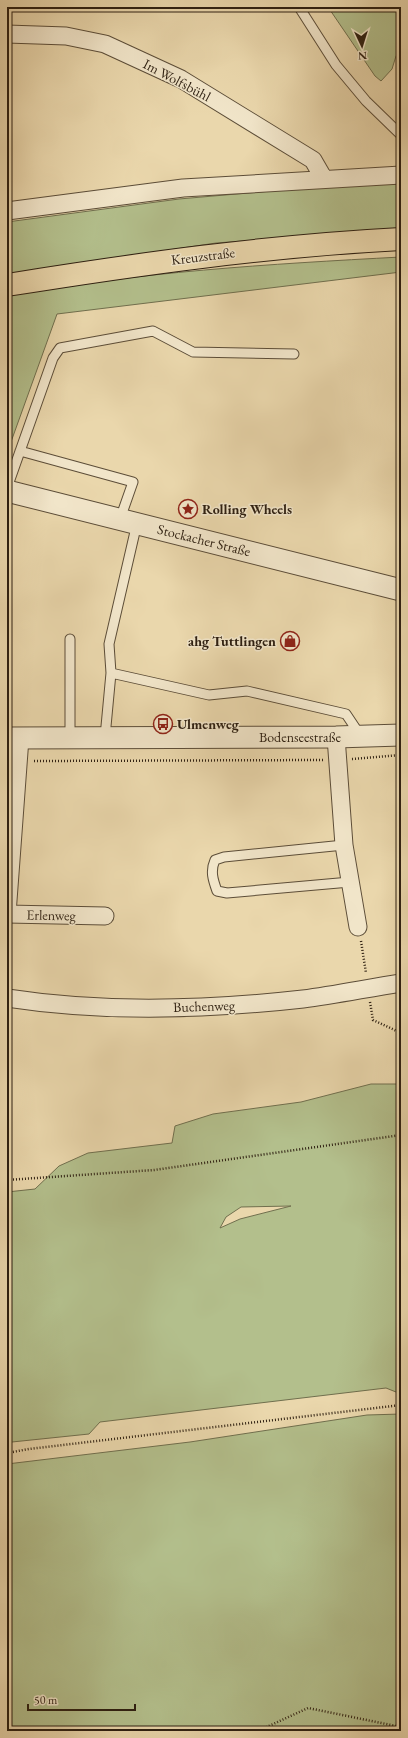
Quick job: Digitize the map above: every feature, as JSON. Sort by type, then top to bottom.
[{"type":"main road","name":"Kreuzstraße","points":[[7,285],[138,264],[236,252],[342,242],[401,239]]},
{"type":"street","name":"Im Wolfsbühl","points":[[7,34],[66,36],[106,44],[137,58],[181,79],[313,160],[324,179]]},
{"type":"street","points":[[7,211],[183,188],[401,175]]},
{"type":"street","name":"Stockacher Straße","points":[[7,490],[401,590]]},
{"type":"street","name":"Bodenseestraße","points":[[13,738],[336,737],[401,735]]},
{"type":"street","points":[[336,737],[344,845],[358,927]]},
{"type":"street","name":"Erlenweg","points":[[13,738],[18,761],[7,914],[104,916]]},
{"type":"street","name":"Buchenweg","points":[[7,998],[73,1006],[157,1008],[304,999],[401,983]]},
{"type":"lane","points":[[299,7],[336,65],[366,101],[401,134]]},
{"type":"lane","points":[[7,490],[52,358],[60,348],[153,331],[193,352],[294,354]]},
{"type":"lane","points":[[20,451],[133,482],[129,521],[109,644],[111,673],[105,738]]},
{"type":"lane","points":[[70,639],[70,738]]},
{"type":"lane","points":[[111,673],[209,695],[247,691],[346,714],[361,736]]},
{"type":"lane","points":[[344,845],[224,857],[215,860],[212,867],[213,881],[217,891],[227,893],[350,882]]},
{"type":"path","points":[[18,761],[76,760],[292,762],[401,755]]},
{"type":"path","points":[[7,1180],[154,1170],[400,1136]]},
{"type":"path","points":[[7,1453],[29,1449],[401,1406]]},
{"type":"path","points":[[258,1731],[308,1708],[401,1727]]},
{"type":"green space","points":[[328,7],[401,7],[401,49],[396,56],[392,69],[381,81],[375,76]]},
{"type":"green space","points":[[401,182],[401,229],[216,243],[7,274],[7,222],[179,199]]},
{"type":"green space","points":[[401,257],[401,272],[57,314],[7,453],[7,296],[105,281],[203,270]]},
{"type":"green space","points":[[371,1084],[401,1084],[401,1394],[386,1388],[100,1422],[89,1434],[12,1442],[7,1438],[7,1192],[35,1189],[59,1166],[88,1153],[172,1143],[175,1126],[213,1114],[301,1102]],"holes":[[[291,1206],[240,1219],[220,1228],[226,1217],[241,1207]]]},
{"type":"green space","points":[[401,1414],[401,1731],[7,1731],[7,1464],[190,1442],[367,1415]]},
{"type":"place","name":"Rolling Wheels","points":[[188,509]]},
{"type":"place","name":"ahg Tuttlingen","points":[[290,641]]},
{"type":"place","name":"Ulmenweg","points":[[163,724]]}]
